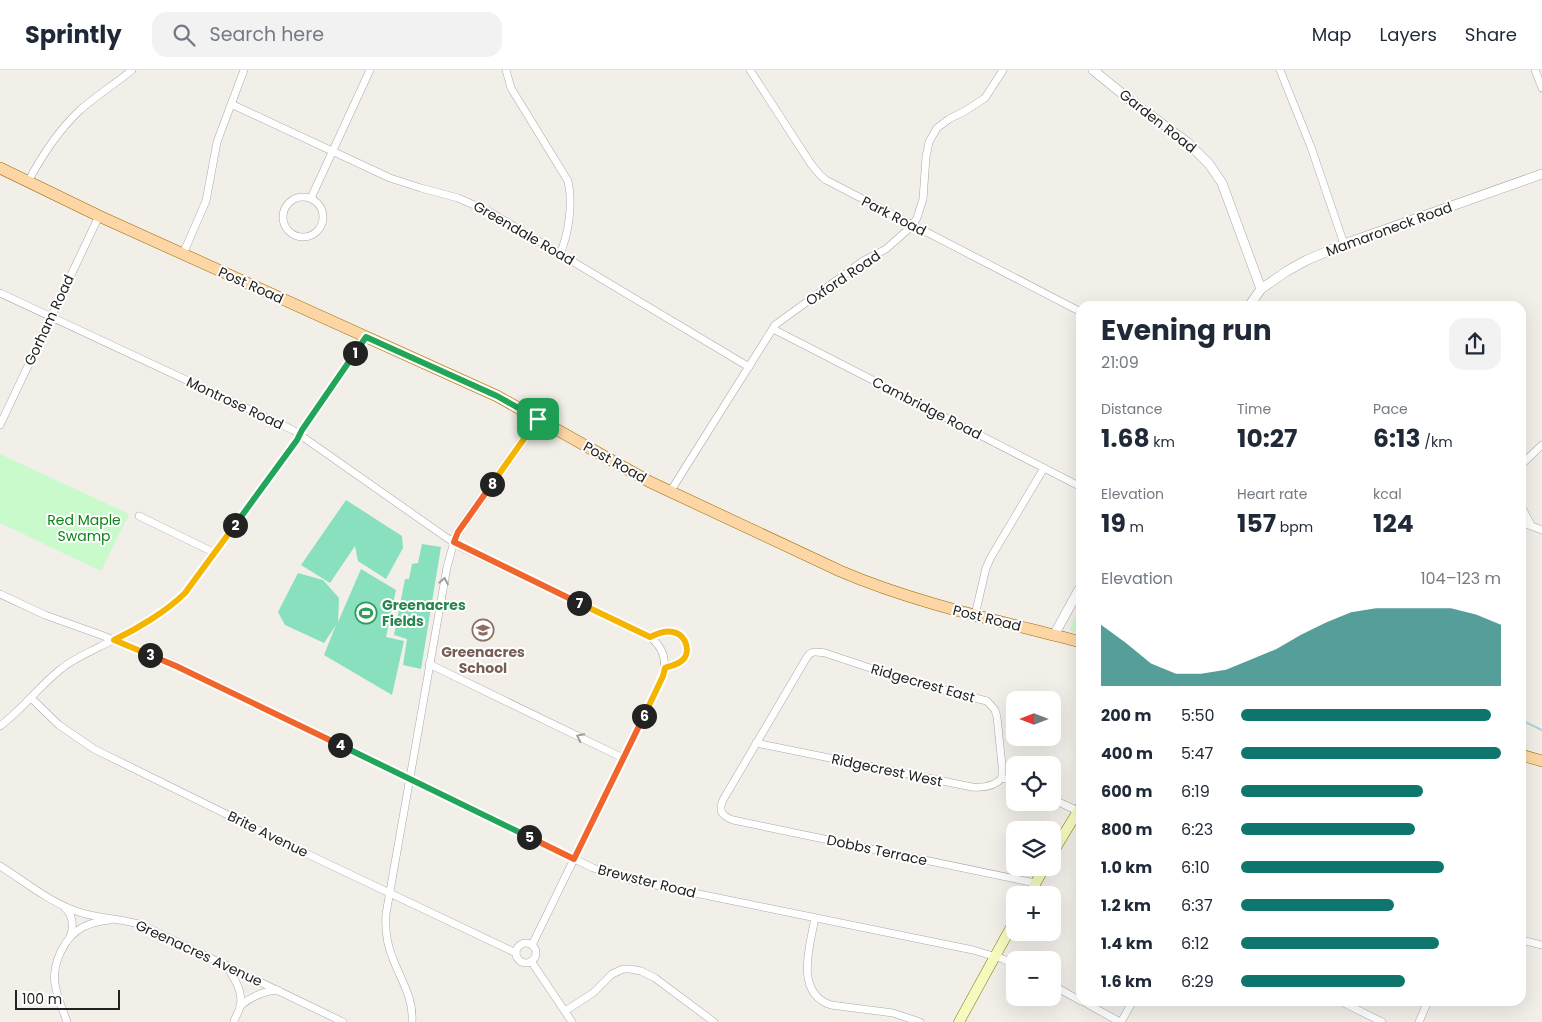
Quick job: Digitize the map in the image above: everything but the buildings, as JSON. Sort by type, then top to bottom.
[{"type":"main road","name":"Post Road","points":[[0,168],[98,216],[497,396],[670,492],[867,582],[912,598],[1076,641]]},
{"type":"main road","points":[[1526,756],[1542,761]]},
{"type":"main road","points":[[1061,840],[1076,815]]},
{"type":"main road","points":[[1034,886],[1039,876]]},
{"type":"main road","points":[[959,1022],[1006,936]]},
{"type":"street","points":[[28,182],[46,152],[68,122],[90,102],[132,70]]},
{"type":"street","points":[[183,254],[206,201],[217,142],[244,70]]},
{"type":"street","points":[[311,198],[370,70]]},
{"type":"street","points":[[506,70],[511,88],[568,181],[570,211],[560,254]]},
{"type":"street","name":"Park Road","points":[[750,70],[820,175],[834,186],[1076,309]]},
{"type":"street","name":"Oxford Road","points":[[670,492],[772,329],[863,261],[886,249],[912,226],[918,218],[923,199],[929,142],[937,128],[985,98],[1003,70]]},
{"type":"street","name":"Garden Road","points":[[1093,70],[1187,142],[1209,164],[1222,183],[1261,289]]},
{"type":"street","points":[[1280,70],[1311,147],[1344,244]]},
{"type":"street","points":[[1535,70],[1542,88]]},
{"type":"street","name":"Greendale Road","points":[[231,104],[390,178],[475,204],[748,367]]},
{"type":"street","name":"Mamaroneck Road","points":[[1253,301],[1261,289],[1297,265],[1344,244],[1542,174]]},
{"type":"street","points":[[304,196],[311,198],[321,209],[323,216],[322,224],[310,235],[298,236],[292,234],[284,224],[286,206],[296,198],[304,196]]},
{"type":"street","name":"Gorham Road","points":[[0,425],[98,216]]},
{"type":"street","name":"Montrose Road","points":[[0,293],[268,418],[299,435],[454,542],[650,637]]},
{"type":"street","name":"Cambridge Road","points":[[772,329],[1076,484]]},
{"type":"street","points":[[0,726],[61,668],[114,640],[172,605],[185,593],[299,435],[366,337]]},
{"type":"street","points":[[412,1022],[410,998],[393,959],[386,921],[389,893],[447,567],[458,532],[538,419]]},
{"type":"street","points":[[1526,461],[1542,444]]},
{"type":"street","points":[[975,614],[986,568],[991,557],[1044,468]]},
{"type":"street","points":[[139,516],[215,553]]},
{"type":"street","points":[[1526,516],[1531,525]]},
{"type":"street","points":[[1526,524],[1542,530]]},
{"type":"street","name":"Brewster Road","points":[[0,594],[45,615],[114,640],[176,666],[593,868],[631,880],[973,950],[1006,960]]},
{"type":"street","points":[[1054,635],[1076,595]]},
{"type":"street","points":[[650,637],[662,632],[675,632],[680,635],[686,644],[686,657],[680,662],[665,668]]},
{"type":"street","points":[[532,945],[663,676],[665,668],[663,654],[656,641],[650,637]]},
{"type":"street","name":"Ridgecrest East","points":[[756,743],[810,652],[825,653],[912,682],[987,701],[995,710],[997,717],[1002,778]]},
{"type":"street","points":[[429,664],[623,758]]},
{"type":"street","name":"Brite Avenue","points":[[31,698],[60,725],[94,749],[516,954],[518,959],[523,962],[531,961],[572,1022]]},
{"type":"street","name":"Ridgecrest West","points":[[756,743],[972,787],[981,788],[992,785],[1002,778]]},
{"type":"street","name":"Dobbs Terrace","points":[[756,743],[723,800],[721,813],[724,817],[1035,883]]},
{"type":"street","points":[[1002,778],[1006,779]]},
{"type":"street","points":[[1061,802],[1076,808]]},
{"type":"street","name":"Greenacres Avenue","points":[[0,866],[62,905],[91,915],[142,924],[343,1022]]},
{"type":"street","points":[[62,905],[69,911],[72,929],[70,937],[58,958],[54,978],[58,999],[67,1022]]},
{"type":"street","points":[[816,918],[808,956],[807,973],[818,997],[831,1005],[893,1013],[920,1022]]},
{"type":"street","points":[[70,937],[90,924],[116,919]]},
{"type":"street","points":[[1526,941],[1542,945]]},
{"type":"street","points":[[516,954],[518,948],[523,944],[532,945]]},
{"type":"street","points":[[531,961],[535,954],[532,945]]},
{"type":"street","points":[[226,965],[237,984],[240,994],[240,1006],[234,1022]]},
{"type":"street","points":[[566,1011],[593,993],[612,974],[623,970],[635,969],[655,978],[714,1022]]},
{"type":"street","points":[[240,1006],[251,997],[278,990]]},
{"type":"street","points":[[1061,990],[1076,998]]},
{"type":"street","points":[[1091,1006],[1121,1022],[1129,1006]]},
{"type":"street","points":[[1350,1006],[1382,1022]]},
{"type":"street","points":[[1419,1022],[1426,1006]]},
{"type":"green space","name":"Red Maple Swamp","points":[[0,454],[129,514],[101,571],[0,523]]},
{"type":"green space","points":[[346,500],[402,536],[403,548],[386,579],[358,561],[355,546],[330,583],[301,565]]},
{"type":"green space","points":[[422,544],[441,547],[421,669],[403,665],[407,639],[394,635],[405,579],[409,579],[412,564],[418,563]]},
{"type":"green space","name":"Greenacres Fields","points":[[361,569],[396,590],[386,637],[404,641],[392,695],[324,655],[336,625],[324,643],[285,625],[278,612],[298,573],[323,580],[339,598],[338,622]]},
{"type":"green space","points":[[1076,614],[1076,632],[1070,630]]},
{"type":"waterway","points":[[1526,722],[1542,730]]},
{"type":"place","name":"Greenacres Fields","points":[[366,613]]},
{"type":"place","name":"Greenacres School","points":[[483,630]]},
{"type":"route","points":[[366,337],[497,396],[538,419],[458,532],[454,542],[650,637],[662,632],[675,632],[684,640],[687,650],[686,657],[680,662],[665,668],[663,676],[574,859],[176,666],[114,640],[172,605],[185,593],[297,440],[366,337]]}]
